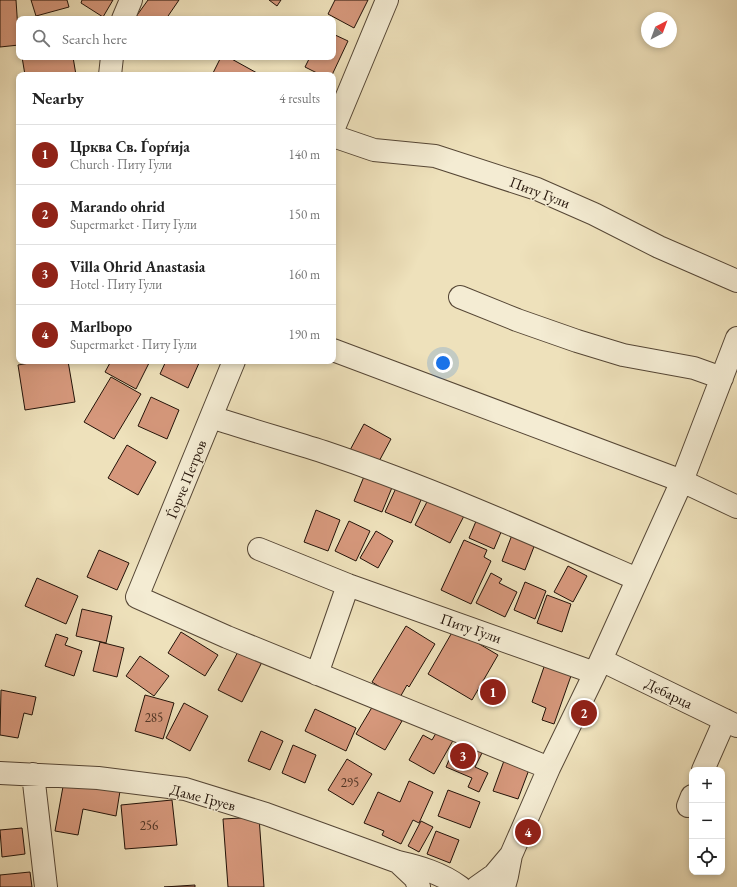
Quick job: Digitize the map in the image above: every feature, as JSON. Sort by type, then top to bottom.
[{"type":"street","points":[[124,16],[131,0]]},
{"type":"street","points":[[336,123],[387,0]]},
{"type":"street","name":"Питу Гули","points":[[336,137],[374,150],[435,156],[537,189],[594,214],[659,247],[737,281]]},
{"type":"street","points":[[460,297],[517,320],[584,343],[623,355],[694,368],[722,378]]},
{"type":"street","points":[[477,887],[482,885],[494,875],[508,876],[549,768],[598,666],[682,481],[737,338]]},
{"type":"street","points":[[336,351],[682,481],[737,507]]},
{"type":"street","name":"Ѓорче Петров","points":[[233,364],[137,597],[226,637],[317,674]]},
{"type":"street","points":[[211,417],[323,452],[440,495],[489,514],[637,579]]},
{"type":"street","name":"Питу Гули","points":[[259,549],[348,585],[598,666]]},
{"type":"street","points":[[348,585],[317,674],[549,768]]},
{"type":"street","name":"Дебарца","points":[[598,666],[731,723]]},
{"type":"street","points":[[705,767],[731,723]]},
{"type":"street","name":"Даме Груев","points":[[0,773],[98,778],[185,789],[266,814],[398,862],[420,867],[443,877],[460,887]]},
{"type":"street","points":[[33,774],[46,887]]},
{"type":"street","points":[[398,862],[415,878],[419,887]]},
{"type":"building","points":[[0,0],[16,0],[16,45],[0,47]]},
{"type":"building","points":[[31,0],[67,0],[69,7],[36,16]]},
{"type":"building","points":[[82,0],[113,0],[104,16],[81,3]]},
{"type":"building","points":[[148,0],[179,0],[168,16],[136,16]]},
{"type":"building","points":[[269,0],[281,0],[277,6]]},
{"type":"building","points":[[335,0],[368,0],[354,28],[336,18],[336,16],[328,14]]},
{"type":"building","points":[[336,35],[348,41],[333,72],[315,72],[305,67],[308,60],[336,60]]},
{"type":"building","points":[[22,60],[74,60],[76,72],[24,72]]},
{"type":"building","points":[[220,60],[233,60],[255,72],[214,72]]},
{"type":"building","points":[[69,364],[75,402],[25,410],[18,365]]},
{"type":"building","points":[[109,364],[148,364],[136,389],[105,372]]},
{"type":"building","points":[[165,364],[199,364],[188,388],[160,374]]},
{"type":"building","points":[[111,377],[141,394],[114,439],[84,422]]},
{"type":"building","points":[[151,397],[179,410],[167,439],[138,426]]},
{"type":"building","points":[[364,424],[391,439],[376,467],[349,452]]},
{"type":"building","points":[[127,445],[156,462],[138,495],[108,478]]},
{"type":"building","points":[[365,474],[393,485],[382,512],[354,501]]},
{"type":"building","points":[[396,488],[421,500],[411,523],[385,512]]},
{"type":"building","points":[[430,496],[465,514],[450,543],[415,525]]},
{"type":"building","points":[[316,510],[340,520],[328,551],[304,542]]},
{"type":"building","points":[[479,514],[504,525],[494,549],[469,538]]},
{"type":"building","points":[[349,521],[370,531],[356,561],[335,551]]},
{"type":"building","points":[[376,531],[393,541],[378,568],[360,558]]},
{"type":"building","points":[[512,535],[535,544],[525,570],[502,561]]},
{"type":"building","points":[[464,540],[487,550],[484,557],[491,561],[471,604],[441,590]]},
{"type":"building","points":[[99,550],[129,563],[117,590],[87,577]]},
{"type":"building","points":[[568,566],[587,576],[573,602],[554,592]]},
{"type":"building","points":[[491,573],[502,579],[499,583],[517,592],[505,617],[476,603]]},
{"type":"building","points":[[37,578],[78,596],[66,624],[25,606]]},
{"type":"building","points":[[525,582],[546,591],[535,619],[514,610]]},
{"type":"building","points":[[547,595],[571,604],[562,632],[537,623]]},
{"type":"building","points":[[82,609],[112,616],[106,643],[76,636]]},
{"type":"building","points":[[406,626],[435,644],[409,687],[407,685],[399,699],[372,682]]},
{"type":"building","points":[[454,629],[498,655],[472,700],[428,674]]},
{"type":"building","points":[[181,632],[218,655],[205,676],[168,653]]},
{"type":"building","points":[[56,634],[68,638],[65,645],[82,651],[74,676],[45,666]]},
{"type":"building","points":[[100,642],[124,648],[117,677],[93,671]]},
{"type":"building","points":[[242,644],[265,656],[242,702],[218,690]]},
{"type":"building","points":[[140,656],[169,676],[154,696],[126,676]]},
{"type":"building","points":[[545,664],[572,673],[554,724],[542,720],[546,708],[532,702]]},
{"type":"building","points":[[1,690],[36,697],[32,715],[24,713],[18,738],[0,735]]},
{"type":"building","points":[[145,695],[174,703],[163,739],[135,731]]},
{"type":"building","points":[[184,703],[208,716],[190,751],[166,738]]},
{"type":"building","points":[[374,704],[402,721],[385,750],[356,734]]},
{"type":"building","points":[[315,709],[356,728],[346,751],[305,731]]},
{"type":"building","points":[[439,728],[455,737],[434,774],[409,760],[423,735],[432,740]]},
{"type":"building","points":[[261,731],[283,741],[270,770],[248,761]]},
{"type":"building","points":[[458,739],[483,751],[475,767],[488,773],[479,792],[468,787],[472,778],[446,767]]},
{"type":"building","points":[[293,745],[316,755],[305,783],[282,773]]},
{"type":"building","points":[[505,758],[530,767],[518,799],[493,791]]},
{"type":"building","points":[[347,759],[372,774],[353,805],[328,790]]},
{"type":"building","points":[[64,781],[120,791],[116,816],[83,809],[78,835],[55,831]]},
{"type":"building","points":[[409,781],[433,792],[419,823],[413,820],[401,844],[382,835],[384,831],[364,823],[378,792],[400,802]]},
{"type":"building","points":[[448,790],[480,802],[470,828],[438,816]]},
{"type":"building","points":[[172,800],[177,845],[125,849],[121,805]]},
{"type":"building","points":[[259,817],[264,887],[228,887],[223,819]]},
{"type":"building","points":[[421,821],[433,827],[419,852],[408,846]]},
{"type":"building","points":[[22,828],[25,854],[2,857],[0,830]]},
{"type":"building","points":[[436,831],[459,840],[450,863],[427,854]]},
{"type":"building","points":[[30,872],[32,887],[0,887],[0,875]]},
{"type":"building","points":[[195,885],[195,887],[164,887]]},
{"type":"place","name":"Црква Св. Ѓoрѓијa","points":[[493,692]]},
{"type":"place","name":"Marando ohrid","points":[[584,713]]},
{"type":"place","name":"Villa Ohrid Anastasia","points":[[463,756]]},
{"type":"place","name":"Marlbopo","points":[[528,832]]}]
